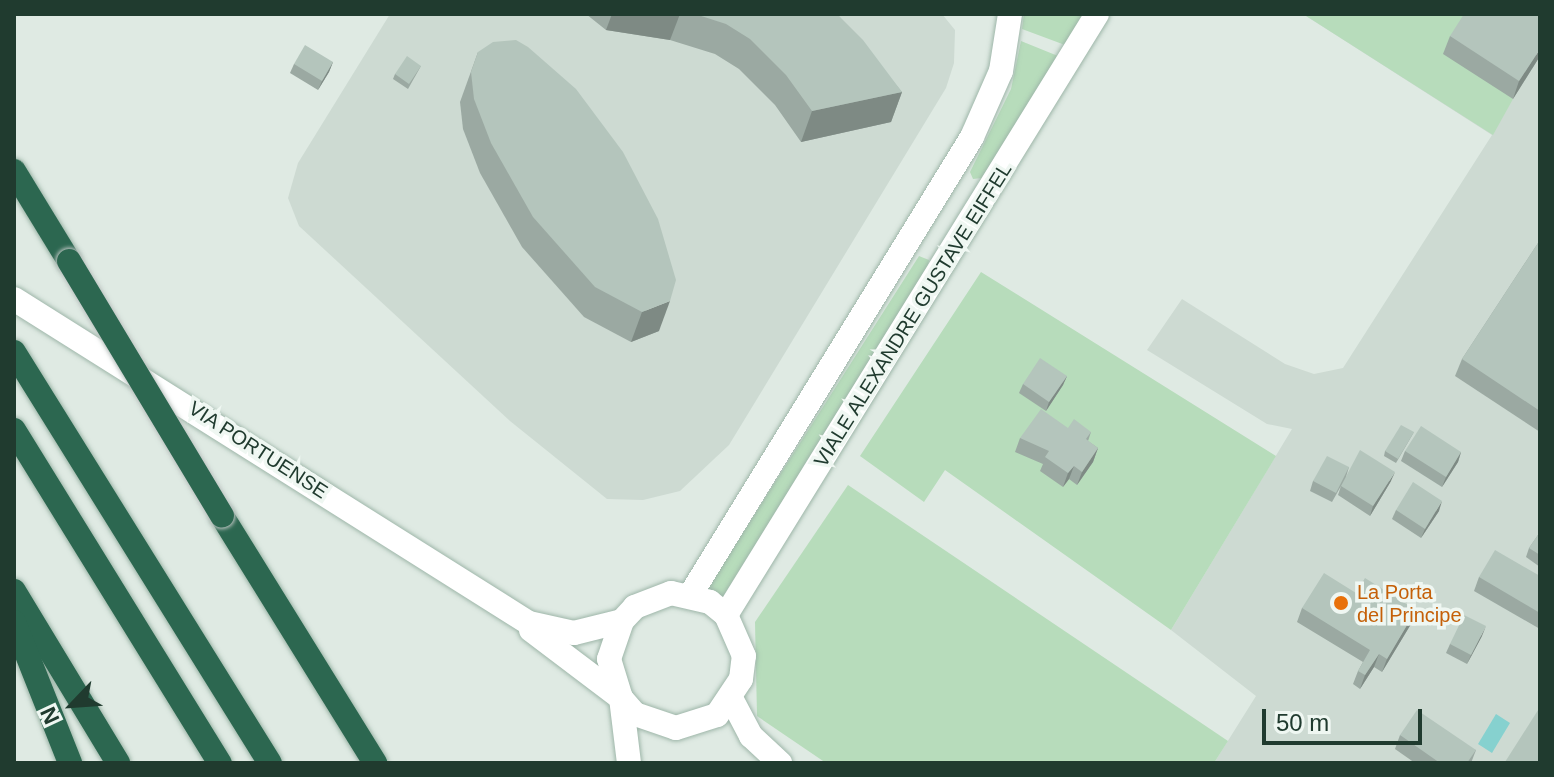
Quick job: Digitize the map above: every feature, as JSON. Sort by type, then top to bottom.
[{"type":"highway","points":[[14,171],[375,763]]},
{"type":"highway","points":[[14,352],[270,763]]},
{"type":"highway","points":[[14,430],[220,763]]},
{"type":"highway","points":[[14,591],[118,763]]},
{"type":"highway","points":[[14,622],[70,763]]},
{"type":"main road","name":"VIALE ALEXANDRE GUSTAVE EIFFEL","points":[[691,594],[972,137],[1001,71],[1010,14]]},
{"type":"main road","name":"VIALE ALEXANDRE GUSTAVE EIFFEL","points":[[726,615],[1097,14]]},
{"type":"main road","name":"VIA PORTUENSE","points":[[14,299],[209,417],[500,606],[654,724],[676,728],[717,715],[732,700]]},
{"type":"main road","points":[[691,594],[726,615],[744,656],[732,700],[751,736],[780,763]]},
{"type":"main road","name":"VIA PORTUENSE","points":[[500,606],[555,632],[587,631],[622,621],[653,597],[691,594]]},
{"type":"main road","points":[[622,621],[609,659],[621,698],[629,763]]},
{"type":"shaded area","points":[[390,14],[942,14],[955,30],[954,63],[946,88],[729,445],[680,491],[643,500],[607,499],[510,421],[299,226],[288,198],[298,163]]},
{"type":"shaded area","points":[[1303,14],[1540,14],[1540,763],[1214,763],[1256,696],[1171,630],[1292,429],[1267,424],[1147,350],[1182,299],[1285,364],[1314,374],[1343,368],[1492,135]]},
{"type":"green space","points":[[1024,14],[1085,14],[1065,45],[1022,29]]},
{"type":"green space","points":[[1303,14],[1469,14],[1513,99],[1493,135]]},
{"type":"green space","points":[[1021,41],[1058,56],[982,178],[973,179],[970,172],[1011,89]]},
{"type":"green space","points":[[919,256],[929,260],[928,266],[719,603],[704,594]]},
{"type":"green space","points":[[981,272],[1276,456],[1171,630],[945,470],[924,502],[860,456]]},
{"type":"green space","points":[[848,485],[1228,741],[1214,763],[826,763],[757,716],[755,622]]},
{"type":"water","points":[[1496,714],[1510,723],[1492,753],[1478,744]]},
{"type":"building","points":[[695,14],[837,14],[863,40],[902,92],[812,111],[786,75],[750,39],[726,24]]},
{"type":"building","points":[[1464,14],[1540,14],[1540,49],[1519,81],[1450,36]]},
{"type":"building","points":[[516,40],[576,89],[623,152],[658,219],[676,280],[670,301],[642,312],[595,287],[533,217],[491,143],[474,99],[471,72],[478,52],[493,42]]},
{"type":"building","points":[[305,45],[333,62],[322,81],[294,64]]},
{"type":"building","points":[[407,56],[421,66],[409,84],[395,74]]},
{"type":"building","points":[[1540,240],[1540,411],[1462,359]]},
{"type":"building","points":[[1040,358],[1067,376],[1049,402],[1023,384]]},
{"type":"building","points":[[1041,409],[1068,428],[1074,419],[1091,432],[1086,439],[1098,448],[1082,472],[1074,466],[1068,473],[1045,457],[1049,451],[1020,438]]},
{"type":"building","points":[[1401,425],[1414,432],[1398,459],[1385,451]]},
{"type":"building","points":[[1421,426],[1461,452],[1446,477],[1405,451]]},
{"type":"building","points":[[1360,450],[1395,472],[1373,506],[1341,486]]},
{"type":"building","points":[[1327,456],[1349,467],[1336,493],[1313,481]]},
{"type":"building","points":[[1413,482],[1442,501],[1425,529],[1396,510]]},
{"type":"building","points":[[1540,532],[1540,555],[1529,548]]},
{"type":"building","points":[[1495,550],[1540,576],[1540,613],[1479,577]]},
{"type":"building","points":[[1324,573],[1356,593],[1365,578],[1416,610],[1387,659],[1379,654],[1365,675],[1358,671],[1370,650],[1302,608]]},
{"type":"building","points":[[1464,615],[1486,626],[1471,655],[1450,644]]},
{"type":"building","points":[[1540,707],[1540,763],[1505,762]]},
{"type":"building","points":[[1417,710],[1476,750],[1467,763],[1440,763],[1400,735]]},
{"type":"place","name":"La Porta del Principe","points":[[1341,603]]}]
